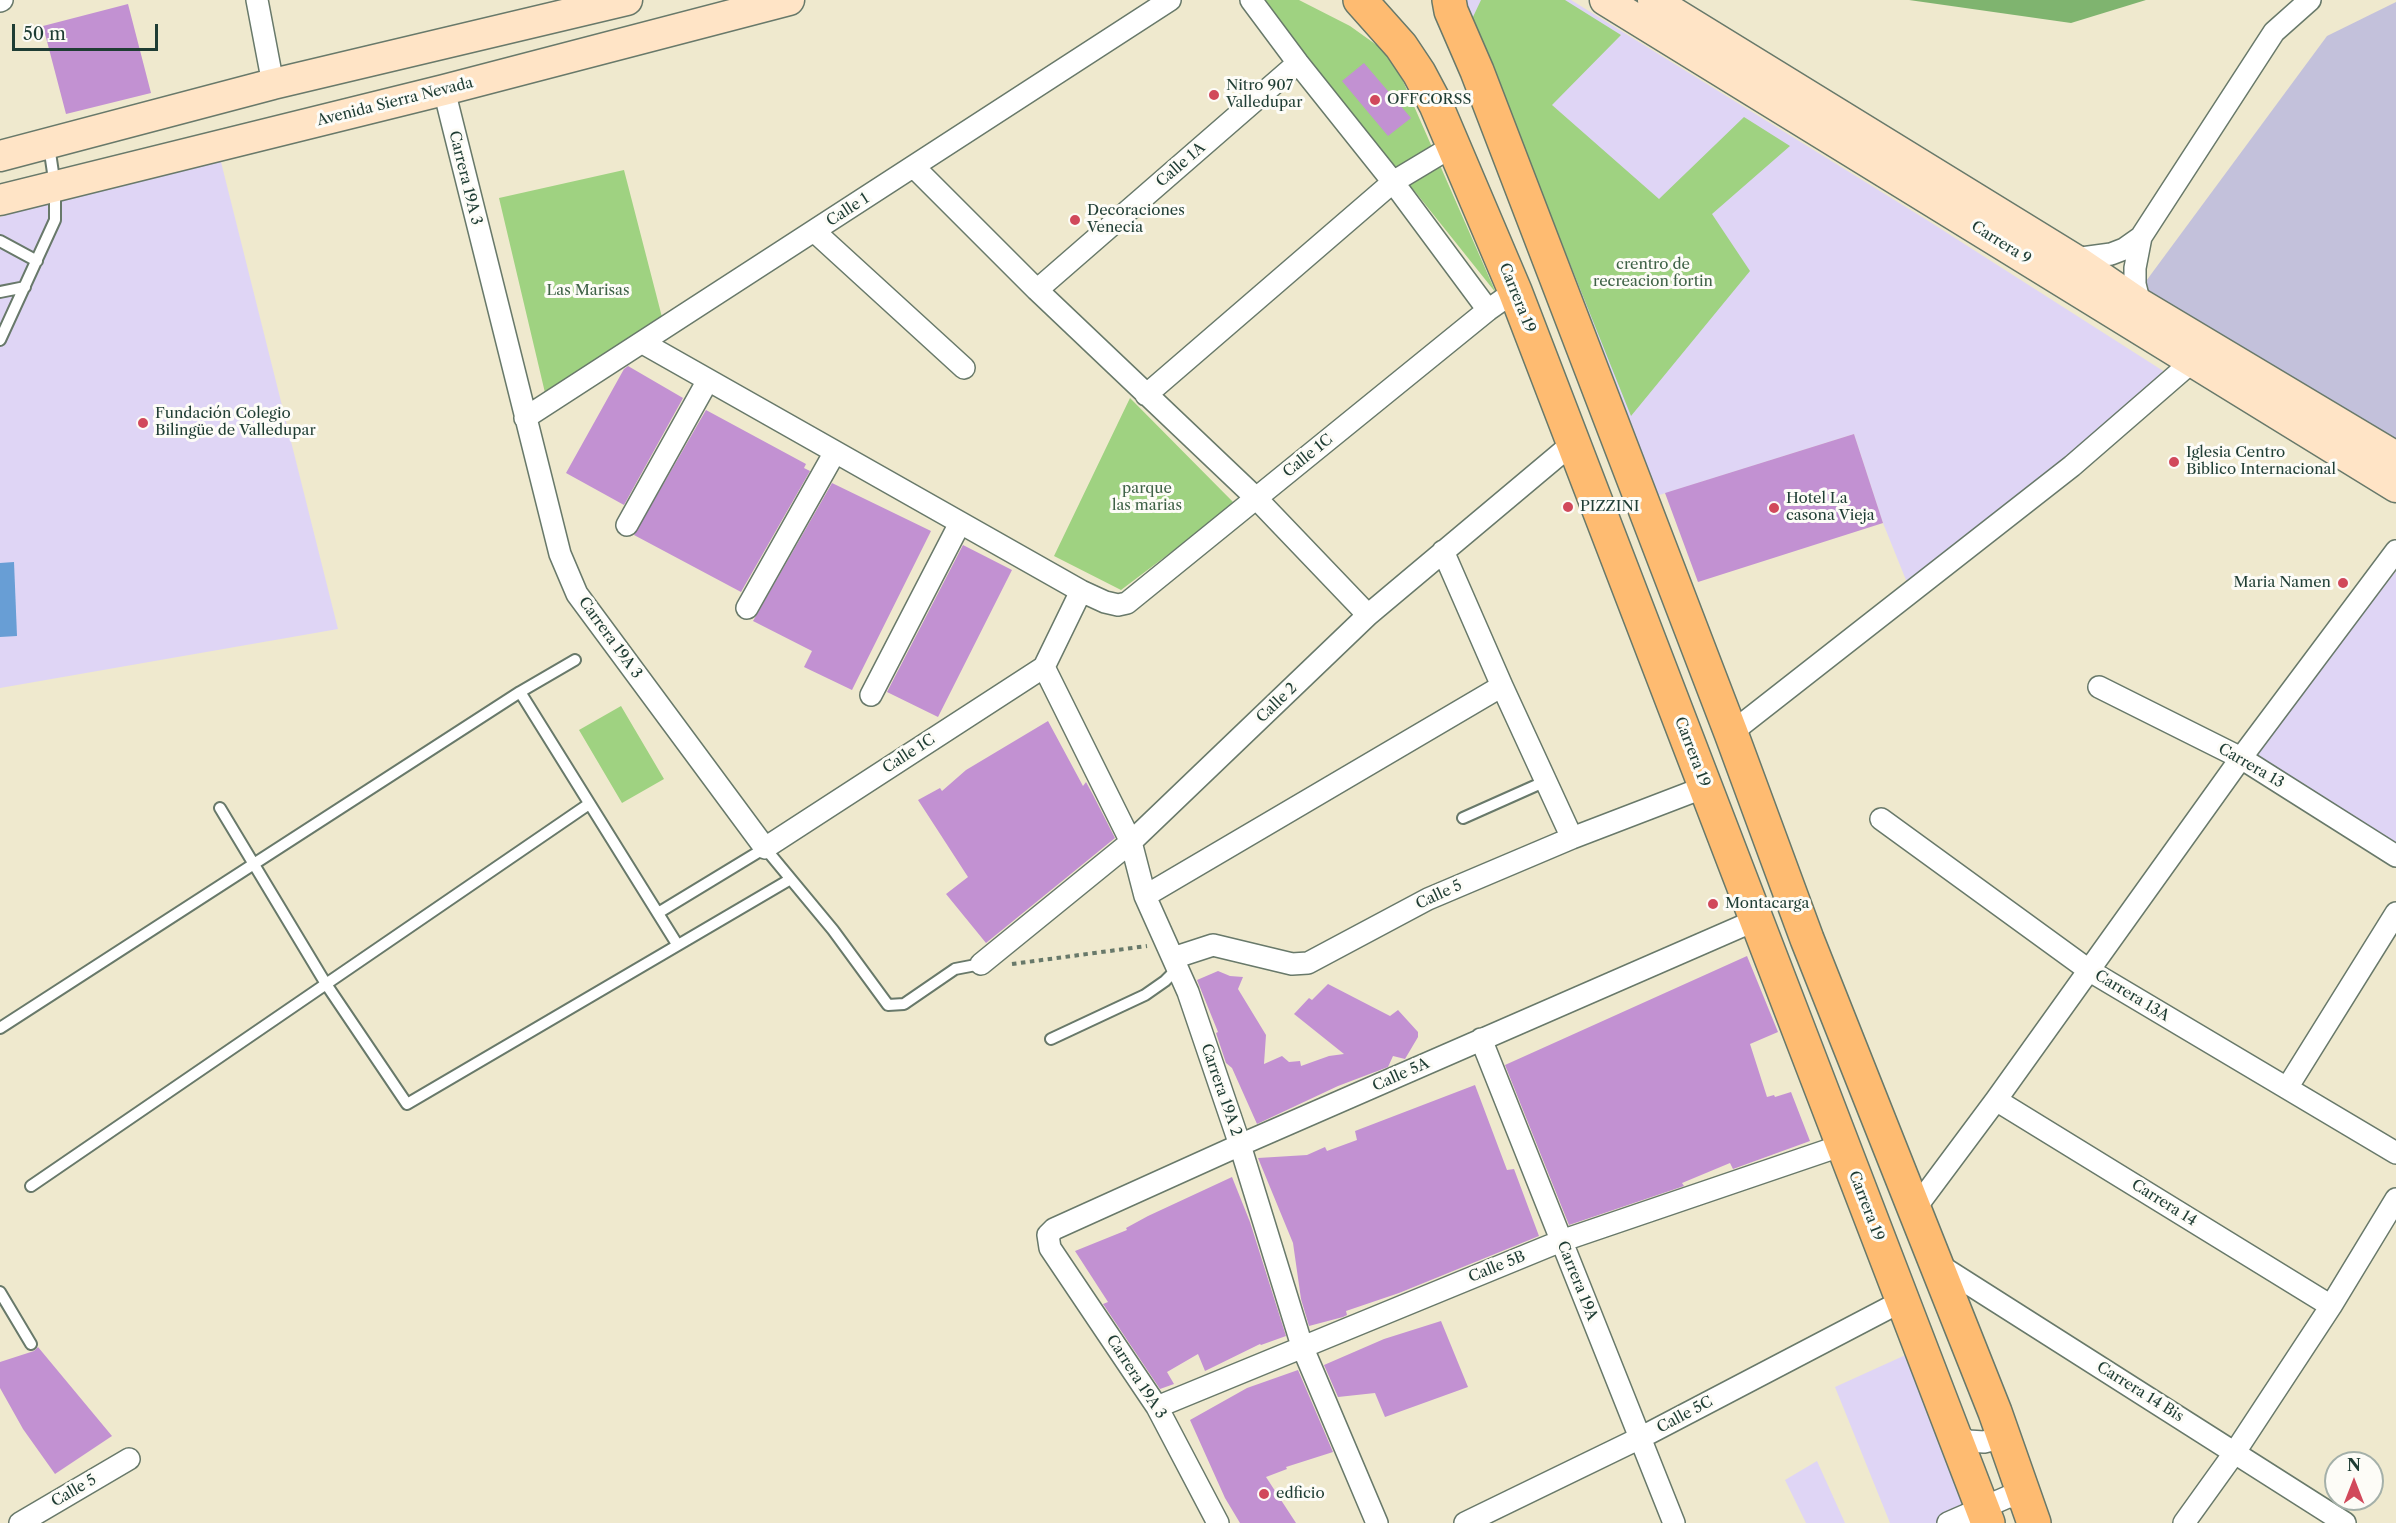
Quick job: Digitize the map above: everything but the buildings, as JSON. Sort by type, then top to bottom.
[{"type":"highway","name":"Carrera 19","points":[[1360,0],[1411,59],[1436,105],[1515,291],[1985,1515]]},
{"type":"highway","points":[[1449,0],[1451,11],[1477,71],[1731,733],[1807,939],[1995,1413],[2032,1518]]},
{"type":"main road","points":[[0,156],[273,84],[627,0]]},
{"type":"main road","name":"Avenida Sierra Nevada","points":[[0,200],[444,90],[789,0]]},
{"type":"main road","name":"Carrera 9","points":[[1605,0],[2396,487]]},
{"type":"main road","name":"Carrera 9","points":[[1653,0],[2074,259],[2140,303],[2396,457]]},
{"type":"street","points":[[257,0],[273,84]]},
{"type":"street","name":"Calle 1","points":[[525,418],[1170,0]]},
{"type":"street","points":[[1251,0],[1393,182],[1488,310]]},
{"type":"street","points":[[2074,259],[2111,254],[2124,249],[2141,237],[2274,32],[2310,0]]},
{"type":"street","name":"Calle 1A","points":[[1037,290],[1298,63]]},
{"type":"street","name":"Carrera 19A 3","points":[[444,90],[560,554],[577,594],[765,849]]},
{"type":"street","points":[[1146,395],[1393,182],[1453,146]]},
{"type":"street","points":[[914,167],[1037,290],[1256,498],[1368,615]]},
{"type":"street","points":[[814,231],[964,368]]},
{"type":"street","points":[[2140,303],[2135,284],[2135,268],[2141,237]]},
{"type":"street","name":"Calle 1C","points":[[1081,591],[1105,602],[1118,605],[1128,603],[1488,310],[1515,291]]},
{"type":"street","points":[[643,343],[1081,591],[1044,667]]},
{"type":"street","points":[[1731,733],[2072,465],[2193,361]]},
{"type":"street","points":[[627,525],[708,381]]},
{"type":"street","name":"Calle 2","points":[[981,964],[1131,842],[1368,615],[1573,443]]},
{"type":"street","points":[[747,608],[835,452]]},
{"type":"street","points":[[871,696],[960,523]]},
{"type":"street","points":[[1443,551],[1502,687],[1572,838]]},
{"type":"street","points":[[1914,1210],[2090,971],[2241,758],[2396,551]]},
{"type":"street","name":"Calle 1C","points":[[765,849],[1044,667]]},
{"type":"street","name":"Carrera 19A 2","points":[[1044,667],[1131,842],[1145,896],[1188,992],[1240,1145],[1302,1346],[1377,1523]]},
{"type":"street","points":[[1145,896],[1502,687]]},
{"type":"street","name":"Carrera 13","points":[[2099,687],[2241,758],[2396,856]]},
{"type":"street","name":"Calle 5","points":[[1172,956],[1213,945],[1282,962],[1308,963],[1428,899],[1572,838],[1706,787]]},
{"type":"street","name":"Carrera 13A","points":[[1881,819],[2090,971],[2396,1153]]},
{"type":"street","points":[[2287,1088],[2396,913]]},
{"type":"street","name":"Calle 5A","points":[[1048,1235],[1054,1228],[1240,1145],[1756,920]]},
{"type":"street","name":"Carrera 19A","points":[[1481,1040],[1674,1523]]},
{"type":"street","name":"Carrera 14","points":[[1996,1100],[2331,1306]]},
{"type":"street","name":"Calle 5B","points":[[1157,1407],[1561,1241],[1843,1145]]},
{"type":"street","points":[[2184,1523],[2235,1452],[2331,1306],[2396,1199]]},
{"type":"street","name":"Carrera 19A 3","points":[[1048,1235],[1050,1248],[1157,1407],[1218,1523]]},
{"type":"street","name":"Carrera 14 Bis","points":[[1934,1261],[2345,1523]]},
{"type":"street","name":"Calle 5C","points":[[1465,1523],[1640,1438],[1902,1301]]},
{"type":"street","points":[[1953,1432],[1968,1440],[1984,1442],[1992,1440],[1996,1431],[1995,1413]]},
{"type":"street","name":"Calle 5","points":[[20,1523],[129,1459]]},
{"type":"street","points":[[1948,1523],[1985,1515],[2010,1496],[2019,1500],[2032,1518]]},
{"type":"lane","points":[[0,340],[56,220],[56,186],[48,144]]},
{"type":"lane","points":[[0,242],[37,261]]},
{"type":"lane","points":[[0,292],[25,287]]},
{"type":"lane","points":[[0,1028],[520,692],[575,660]]},
{"type":"lane","points":[[520,692],[677,944]]},
{"type":"lane","points":[[1462,818],[1546,781]]},
{"type":"lane","points":[[31,1186],[589,804]]},
{"type":"lane","points":[[220,808],[326,984],[407,1104],[789,880]]},
{"type":"lane","points":[[658,913],[765,849]]},
{"type":"lane","name":"Carrera 19A 3","points":[[765,849],[833,930],[888,1005],[904,1004],[955,969],[981,964]]},
{"type":"lane","points":[[1051,1039],[1145,995],[1165,981],[1172,956]]},
{"type":"lane","points":[[0,1292],[31,1344]]},
{"type":"path","points":[[981,964],[1019,964],[1079,954],[1172,956]]},
{"type":"shaded area","points":[[1460,0],[1571,0],[1930,222],[2168,374],[1908,585],[1883,523],[1854,434],[1653,497]]},
{"type":"shaded area","points":[[2396,2],[2396,463],[2135,296],[2327,36]]},
{"type":"shaded area","name":"Fundación Colegio Bilingüe de Valledupar","points":[[219,154],[338,629],[0,688],[0,217]]},
{"type":"shaded area","points":[[2396,571],[2396,848],[2253,756]]},
{"type":"shaded area","points":[[1921,1348],[1981,1507],[1949,1523],[1890,1523],[1835,1387]]},
{"type":"shaded area","points":[[1817,1461],[1845,1523],[1806,1523],[1785,1480]]},
{"type":"green space","points":[[1262,0],[1299,0],[1350,26],[1392,56],[1496,293]]},
{"type":"green space","name":"crentro de recreacion fortin","points":[[1481,0],[1565,0],[1621,35],[1552,105],[1659,199],[1744,117],[1790,146],[1712,214],[1750,271],[1631,416],[1472,19]]},
{"type":"green space","points":[[1909,0],[2146,0],[2071,23]]},
{"type":"green space","name":"Las Marisas","points":[[624,170],[663,321],[546,397],[499,198]]},
{"type":"green space","name":"parque las marias","points":[[1130,398],[1235,504],[1121,590],[1054,556]]},
{"type":"green space","points":[[621,706],[664,779],[622,803],[579,730]]},
{"type":"water","points":[[14,562],[17,636],[0,637],[0,563]]},
{"type":"place","name":"Nitro 907 Valledupar","points":[[1214,95]]},
{"type":"place","name":"OFFCORSS","points":[[1375,100]]},
{"type":"place","name":"Decoraciones Venecia","points":[[1075,220]]},
{"type":"place","name":"Fundación Colegio Bilingüe de Valledupar","points":[[143,423]]},
{"type":"place","name":"Iglesia Centro Biblico Internacional","points":[[2174,462]]},
{"type":"place","name":"PIZZINI","points":[[1568,507]]},
{"type":"place","name":"Hotel La casona Vieja","points":[[1774,508]]},
{"type":"place","name":"Maria Namen","points":[[2343,583]]},
{"type":"place","name":"Montacarga","points":[[1713,904]]},
{"type":"place","name":"edficio","points":[[1264,1494]]}]
